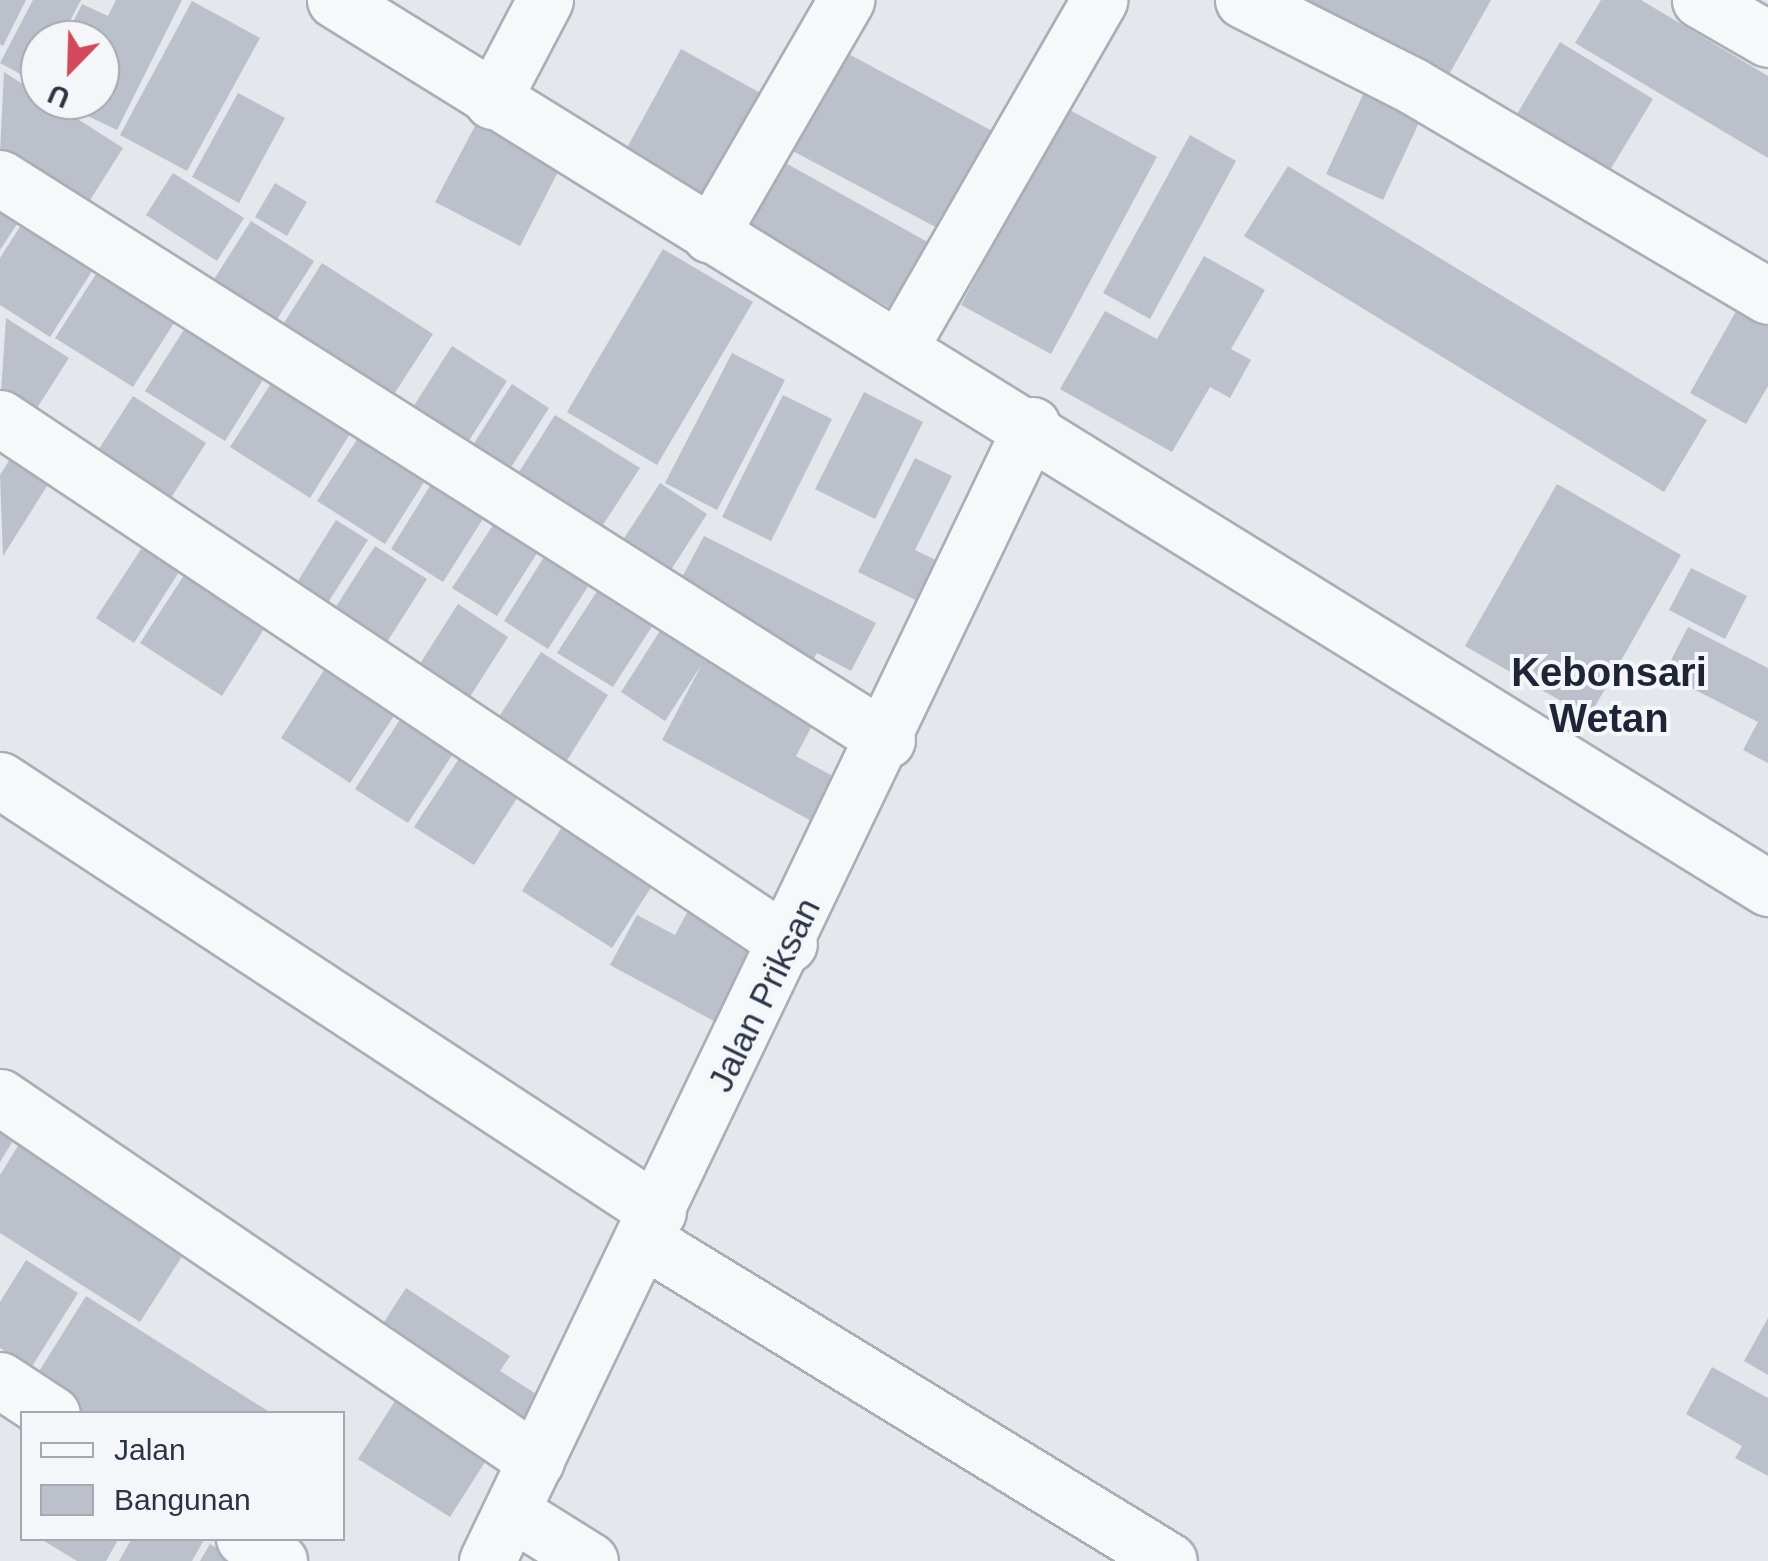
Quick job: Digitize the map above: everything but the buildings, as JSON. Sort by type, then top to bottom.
[{"type":"street","points":[[335,0],[710,235],[1032,425],[1768,888]]},
{"type":"street","points":[[492,100],[544,0]]},
{"type":"street","points":[[710,235],[846,0]]},
{"type":"street","points":[[901,345],[1099,0]]},
{"type":"street","points":[[1243,0],[1413,86],[1768,296]]},
{"type":"street","points":[[1700,0],[1768,39]]},
{"type":"street","points":[[0,178],[887,740]]},
{"type":"street","points":[[0,418],[789,944]]},
{"type":"street","name":"Jalan Priksan","points":[[487,1561],[887,740],[1032,425]]},
{"type":"street","points":[[0,780],[651,1226],[1169,1561]]},
{"type":"street","points":[[0,1098],[536,1461]]},
{"type":"street","points":[[0,1380],[47,1411]]},
{"type":"street","points":[[512,1512],[590,1561]]},
{"type":"street","points":[[249,1541],[279,1561]]},
{"type":"district","name":"Kebonsari Wetan","points":[[1609,695]]}]
